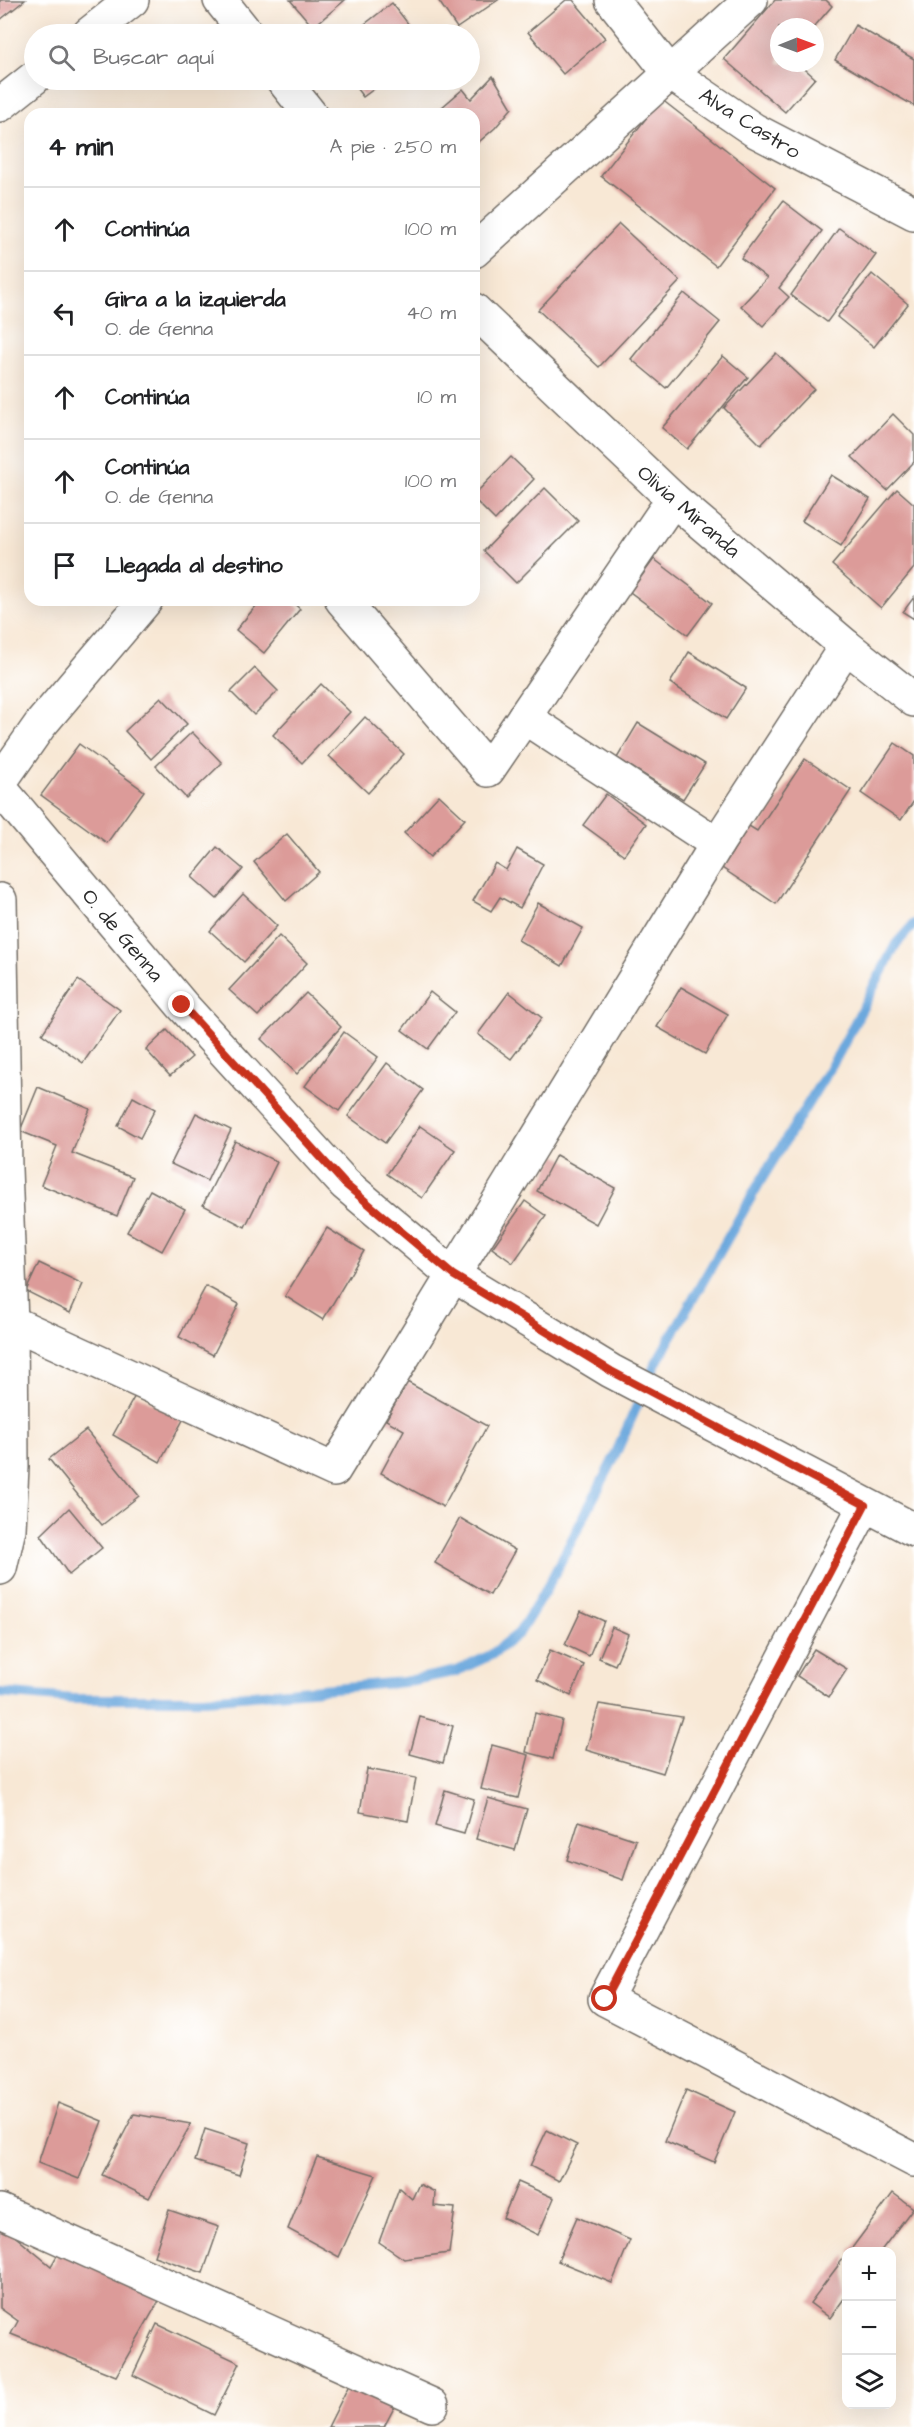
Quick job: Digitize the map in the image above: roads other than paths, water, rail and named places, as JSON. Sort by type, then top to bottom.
[{"type":"street","points":[[102,24],[132,0]]},
{"type":"street","points":[[220,0],[239,24]]},
{"type":"street","name":"Alva Castro","points":[[612,0],[669,72],[754,130],[914,213]]},
{"type":"street","points":[[480,245],[751,0]]},
{"type":"street","points":[[0,105],[24,86]]},
{"type":"street","points":[[291,90],[305,108]]},
{"type":"street","name":"Olivia Miranda","points":[[480,316],[673,499],[846,646],[914,700]]},
{"type":"street","points":[[347,606],[488,770],[673,499]]},
{"type":"street","points":[[0,782],[40,724],[141,606]]},
{"type":"street","points":[[11,1323],[334,1470],[717,844],[846,646]]},
{"type":"street","points":[[524,717],[717,844]]},
{"type":"street","name":"O. de Genna","points":[[0,788],[182,1005],[345,1184],[453,1275],[611,1371],[865,1505]]},
{"type":"street","points":[[0,900],[3,1170],[11,1323],[12,1478],[9,1529],[0,1569]]},
{"type":"street","points":[[914,1530],[865,1505],[605,1999],[914,2160]]},
{"type":"street","points":[[0,2211],[432,2405]]},
{"type":"waterway","points":[[0,1693],[72,1699],[205,1699],[404,1682],[457,1671],[491,1655],[519,1633],[548,1586],[612,1462],[656,1363],[760,1182],[839,1053],[896,944],[914,924]]}]
